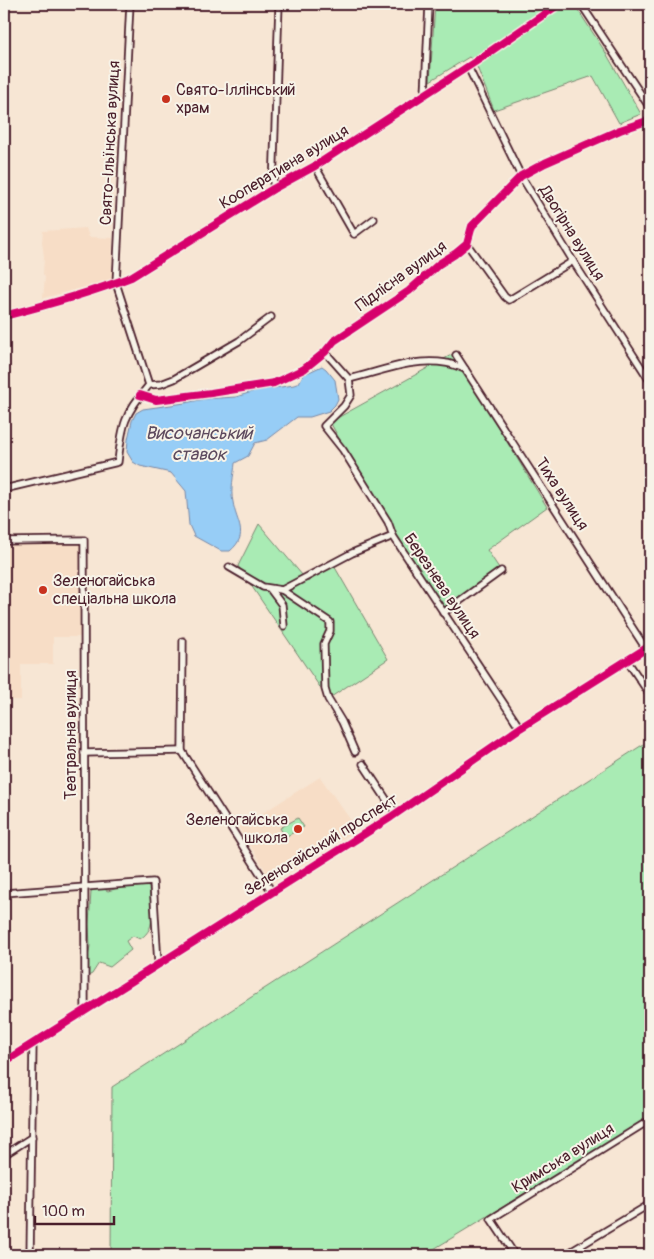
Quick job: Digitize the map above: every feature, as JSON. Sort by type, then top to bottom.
[{"type":"street","name":"Свято-Ільїнська вулиця","points":[[116,283],[130,4]]},
{"type":"street","points":[[273,189],[279,4]]},
{"type":"street","points":[[425,94],[429,4]]},
{"type":"street","name":"Кооперативна вулиця","points":[[4,316],[51,304],[131,277],[273,189],[315,166],[468,67],[559,4]]},
{"type":"street","points":[[581,4],[650,108]]},
{"type":"street","name":"Двогірна вулиця","points":[[468,67],[521,176],[650,380]]},
{"type":"street","name":"Підлісна вулиця","points":[[140,395],[156,400],[170,399],[274,383],[304,370],[325,352],[334,341],[409,291],[439,264],[467,244],[472,226],[521,176],[620,130],[650,120]]},
{"type":"street","points":[[315,166],[354,234],[374,220]]},
{"type":"street","points":[[467,244],[505,297],[510,300],[573,261]]},
{"type":"street","points":[[116,283],[149,385]]},
{"type":"street","points":[[4,489],[118,462],[122,430],[129,412],[149,385],[161,384],[174,379],[239,340],[271,317]]},
{"type":"street","points":[[325,352],[348,379],[352,395],[324,426],[343,450],[388,522],[393,536]]},
{"type":"street","name":"Тиха вулиця","points":[[456,355],[502,424],[524,462],[648,647]]},
{"type":"street","points":[[348,379],[396,367],[432,362],[448,363],[465,369]]},
{"type":"street","name":"Березнева вулиця","points":[[282,590],[352,553],[393,536],[520,728]]},
{"type":"street","name":"Театральна вулиця","points":[[4,541],[84,540],[85,1011]]},
{"type":"street","points":[[229,567],[263,588],[282,590],[330,622],[330,631],[324,644],[325,689],[328,699],[342,722],[355,752]]},
{"type":"street","points":[[443,613],[501,571]]},
{"type":"street","points":[[270,589],[282,605],[284,626]]},
{"type":"street","points":[[183,641],[182,751],[272,892]]},
{"type":"street","name":"Зеленогайський проспект","points":[[4,1062],[396,814],[520,728],[628,662],[648,647]]},
{"type":"street","points":[[628,662],[650,695]]},
{"type":"street","points":[[84,753],[182,751]]},
{"type":"street","points":[[363,764],[396,814]]},
{"type":"street","points":[[4,893],[153,882],[158,964]]},
{"type":"street","points":[[30,1255],[33,1043]]},
{"type":"street","name":"Кримська вулиця","points":[[515,1255],[491,1219],[650,1120]]},
{"type":"street","points":[[4,1155],[32,1137]]},
{"type":"street","points":[[565,1255],[650,1204]]},
{"type":"shaded area","points":[[86,228],[89,237],[113,238],[112,280],[43,298],[45,277],[43,274],[43,231]]},
{"type":"shaded area","name":"Зеленогайська спеціальна школа","points":[[4,543],[82,543],[82,637],[53,637],[53,664],[21,664],[21,700],[4,700]]},
{"type":"shaded area","name":"Зеленогайська школа","points":[[320,777],[357,829],[273,882],[239,828]]},
{"type":"green space","points":[[435,4],[574,4],[606,53],[641,114],[619,123],[593,76],[494,110],[475,62],[469,57],[430,81]]},
{"type":"green space","points":[[453,354],[547,507],[487,550],[501,571],[443,613],[393,536],[330,422]]},
{"type":"green space","points":[[259,524],[308,582],[333,564],[388,659],[328,699],[238,566]]},
{"type":"green space","points":[[650,740],[650,1117],[424,1255],[111,1255],[112,1087]]},
{"type":"green space","points":[[298,818],[304,827],[285,837],[280,828]]},
{"type":"green space","points":[[142,885],[149,887],[152,915],[150,928],[140,939],[133,936],[126,941],[131,950],[110,967],[99,963],[92,974],[88,976],[91,891],[102,888],[108,891],[121,887]]},
{"type":"water","name":"Височанський ставок","points":[[322,366],[335,380],[338,399],[335,405],[329,411],[310,417],[297,417],[267,440],[255,443],[248,456],[235,463],[232,497],[241,534],[236,545],[230,551],[221,551],[194,536],[189,525],[186,491],[171,473],[140,466],[133,462],[127,452],[132,421],[136,413],[143,409],[205,399],[236,397],[255,391],[294,385],[299,383],[303,375]]},
{"type":"cycle path","points":[[4,316],[68,298],[131,277],[273,189],[315,166],[475,62],[559,4]]},
{"type":"cycle path","points":[[140,395],[156,400],[211,393],[274,383],[304,369],[325,352],[334,341],[409,291],[439,264],[467,244],[472,226],[521,176],[545,163],[620,130],[650,120]]},
{"type":"cycle path","points":[[4,1062],[391,817],[520,728],[650,646]]},
{"type":"place","name":"Свято-Іллінський храм","points":[[166,99]]},
{"type":"place","name":"Зеленогайська спеціальна школа","points":[[43,590]]},
{"type":"place","name":"Зеленогайська школа","points":[[298,829]]}]
